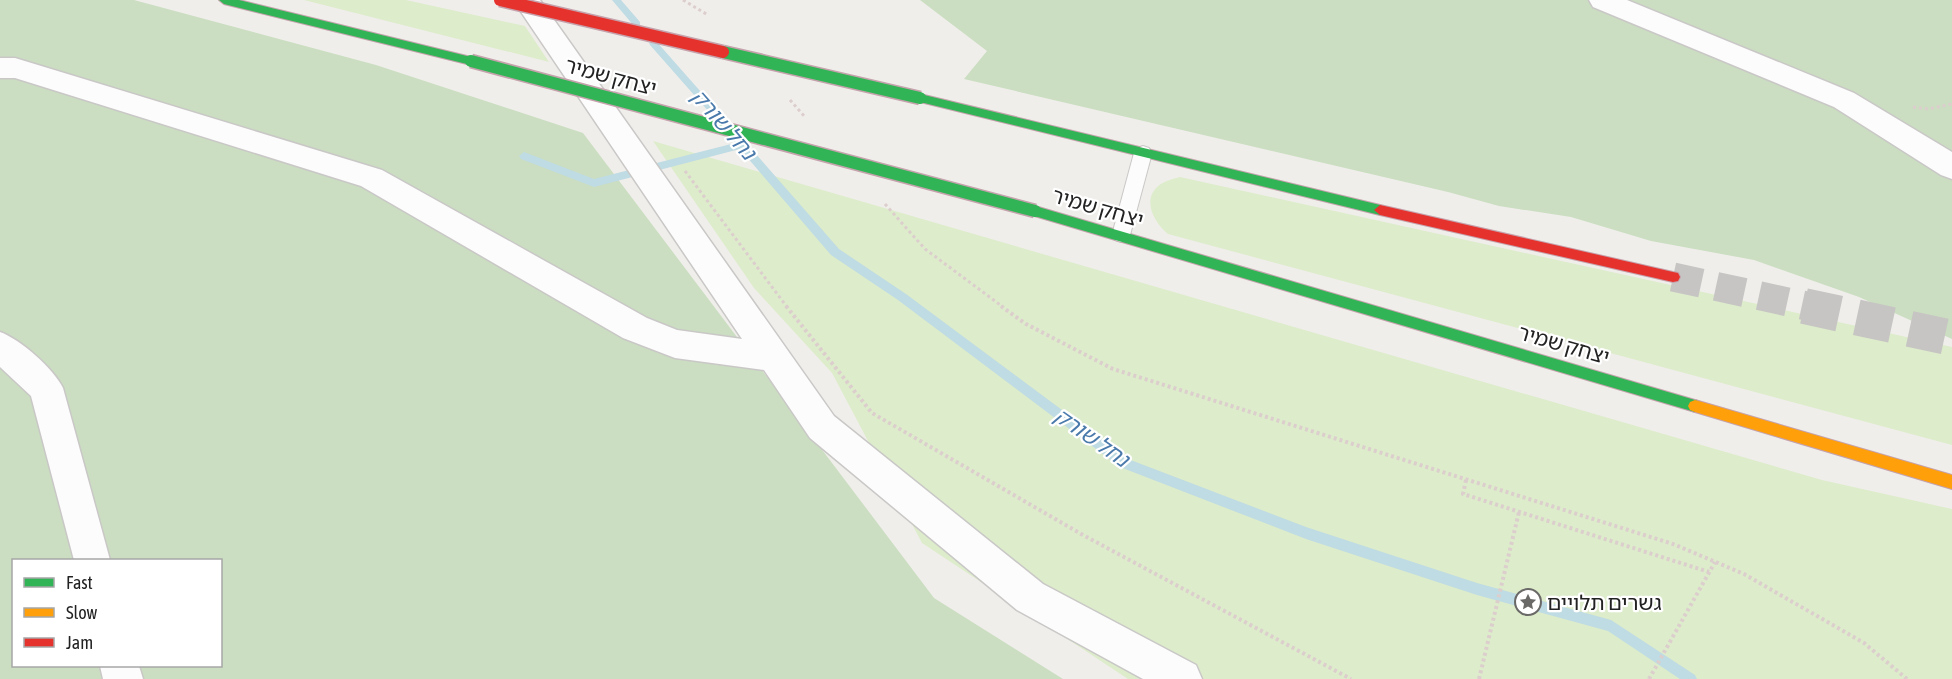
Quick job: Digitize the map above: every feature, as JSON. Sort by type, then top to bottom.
[{"type":"highway","name":"יצחק שמיר","points":[[224,0],[471,61],[1035,211],[1952,482]]},
{"type":"highway","points":[[501,0],[920,98],[1396,214],[1673,277]]},
{"type":"street","points":[[526,0],[822,427],[1030,597],[1182,679]]},
{"type":"street","points":[[1602,0],[1844,100],[1952,167]]},
{"type":"street","points":[[0,68],[15,68],[371,178],[635,328],[675,344],[773,357]]},
{"type":"street","points":[[0,346],[46,388],[91,559]]},
{"type":"lane","points":[[1121,235],[1143,153]]},
{"type":"path","points":[[682,0],[716,19]]},
{"type":"path","points":[[788,99],[812,125]]},
{"type":"path","points":[[679,163],[771,286],[872,413],[1083,535],[1351,679]]},
{"type":"path","points":[[877,196],[925,249],[1026,324],[1113,369],[1673,544],[1744,574],[1864,643],[1907,679]]},
{"type":"path","points":[[1466,480],[1463,494],[1709,572]]},
{"type":"path","points":[[1479,679],[1519,512]]},
{"type":"path","points":[[1649,679],[1715,562]]},
{"type":"green space","points":[[0,0],[134,0],[376,65],[583,133],[934,598],[1063,679],[0,679]]},
{"type":"green space","points":[[304,0],[406,0],[525,26],[549,62]]},
{"type":"green space","points":[[920,0],[1952,0],[1952,339],[1859,297],[1754,260],[1651,241],[1571,217],[1499,206],[1448,192],[964,79],[987,51]]},
{"type":"green space","points":[[653,141],[1822,480],[1952,509],[1952,679],[1128,679],[922,543],[832,373],[754,288]]},
{"type":"green space","points":[[1180,177],[1952,347],[1952,445],[1168,234],[1152,212],[1151,199],[1159,185]]},
{"type":"waterway","name":"נחל שורק","points":[[616,0],[637,24]]},
{"type":"waterway","name":"נחל שורק","points":[[653,43],[720,119]]},
{"type":"waterway","name":"נחל שורק","points":[[738,140],[835,252],[902,297],[1124,463],[1306,533],[1477,589],[1611,626],[1691,679]]},
{"type":"waterway","points":[[524,156],[594,183],[742,145]]},
{"type":"tunnel","points":[[1673,277],[1811,307]]},
{"type":"tunnel","points":[[1804,306],[1952,338]]},
{"type":"traffic: fast","points":[[224,0],[471,61]]},
{"type":"traffic: fast","points":[[723,52],[920,98]]},
{"type":"traffic: fast","points":[[471,61],[1035,211]]},
{"type":"traffic: fast","points":[[920,98],[1380,210]]},
{"type":"traffic: fast","points":[[1035,211],[1695,406]]},
{"type":"traffic: slow","points":[[1695,406],[1952,482]]},
{"type":"traffic: jam","points":[[500,0],[723,52]]},
{"type":"traffic: jam","points":[[1380,210],[1673,277]]},
{"type":"place","name":"גשרים תלויים","points":[[1528,602]]}]
